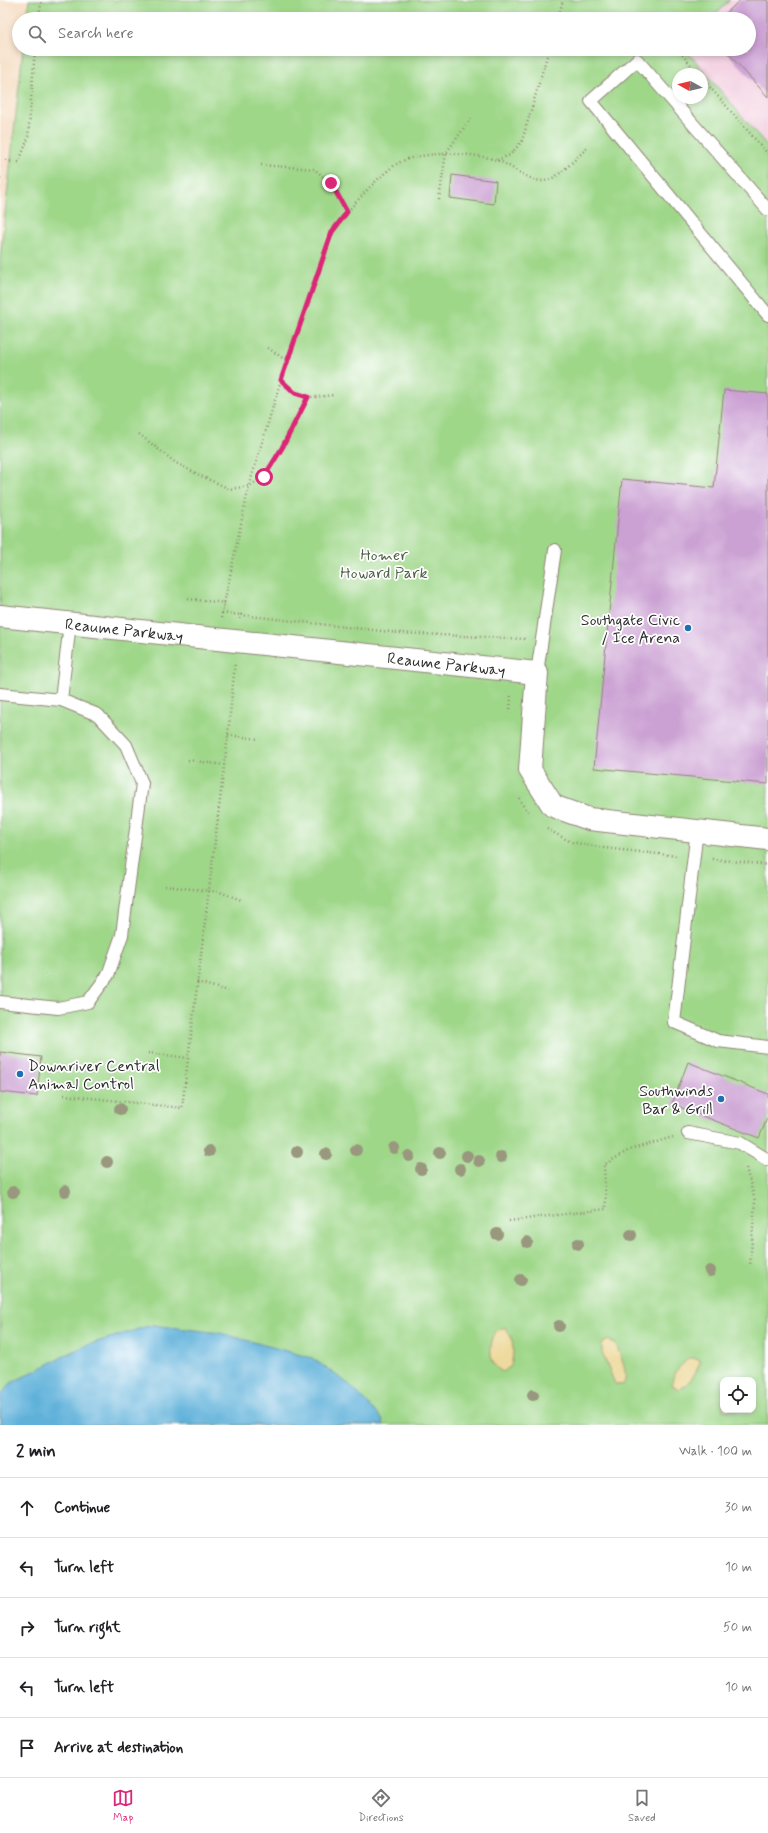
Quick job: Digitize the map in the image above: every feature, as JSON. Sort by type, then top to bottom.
[{"type":"street","name":"Reaume Parkway","points":[[0,616],[537,673]]},
{"type":"street","points":[[537,673],[530,770],[553,806],[590,819],[768,839]]},
{"type":"lane","points":[[768,210],[637,60],[591,101],[768,315]]},
{"type":"lane","points":[[537,673],[555,550]]},
{"type":"lane","points":[[61,700],[70,624]]},
{"type":"lane","points":[[0,694],[61,700],[98,715],[126,745],[142,783],[122,935],[108,975],[88,1002],[58,1008],[0,1002]]},
{"type":"lane","points":[[697,830],[674,1022],[718,1041],[768,1047]]},
{"type":"lane","points":[[688,1133],[740,1143],[768,1160]]},
{"type":"path","points":[[39,12],[42,0]]},
{"type":"path","points":[[560,12],[563,0]]},
{"type":"path","points":[[6,161],[19,162],[28,138],[34,56]]},
{"type":"path","points":[[496,160],[510,155],[522,141],[547,56]]},
{"type":"path","points":[[683,56],[694,68]]},
{"type":"path","points":[[708,85],[768,154]]},
{"type":"path","points":[[439,199],[446,153],[470,118]]},
{"type":"path","points":[[220,620],[225,603],[248,486],[281,380],[332,232],[347,212],[396,164],[421,156],[446,153],[473,155],[496,160],[532,178],[544,181],[556,177],[587,148]]},
{"type":"path","points":[[261,165],[314,169],[331,183],[347,212]]},
{"type":"path","points":[[268,348],[287,362]]},
{"type":"path","points":[[281,380],[295,393],[308,397],[334,395]]},
{"type":"path","points":[[139,434],[176,463],[201,476],[230,489],[248,486],[264,477],[282,448],[308,397]]},
{"type":"path","points":[[188,599],[225,603]]},
{"type":"path","points":[[222,613],[398,633],[533,640]]},
{"type":"path","points":[[240,621],[241,615]]},
{"type":"path","points":[[64,1095],[182,1108],[228,735],[235,658]]},
{"type":"path","points":[[228,735],[258,739]]},
{"type":"path","points":[[188,760],[224,765]]},
{"type":"path","points":[[712,859],[768,864]]},
{"type":"path","points":[[165,886],[209,890],[220,892],[242,900]]},
{"type":"path","points":[[198,982],[228,990]]},
{"type":"path","points":[[148,1053],[188,1058]]},
{"type":"path","points":[[509,1221],[606,1209],[604,1165],[629,1150],[688,1133]]},
{"type":"path","points":[[740,1143],[755,1200],[750,1266]]},
{"type":"shaded area","points":[[730,0],[768,0],[768,147],[708,76],[708,68],[701,68],[691,56],[756,56],[756,12],[717,12]]},
{"type":"green space","points":[[29,0],[730,0],[717,12],[28,12]]},
{"type":"green space","name":"Homer Howard Park","points":[[22,56],[691,56],[701,68],[672,68],[672,104],[708,104],[708,76],[768,147],[768,1425],[0,1425],[0,259]]},
{"type":"sand","points":[[505,1327],[511,1336],[513,1356],[511,1366],[503,1372],[494,1364],[491,1348],[496,1331]]},
{"type":"sand","points":[[608,1340],[616,1344],[622,1359],[625,1370],[625,1381],[623,1385],[615,1384],[602,1353],[602,1344]]},
{"type":"sand","points":[[689,1358],[696,1358],[700,1360],[699,1364],[690,1380],[680,1389],[673,1386],[673,1377],[677,1370]]},
{"type":"water","points":[[152,1325],[220,1333],[312,1358],[350,1385],[382,1419],[384,1425],[0,1425],[0,1396],[11,1383],[84,1346]]},
{"type":"building","points":[[740,0],[768,0],[768,97],[730,56],[756,56],[756,12],[727,12]]},
{"type":"building","points":[[452,175],[496,181],[494,204],[450,198]]},
{"type":"building","name":"Southgate Civic / Ice Arena","points":[[724,390],[768,394],[768,784],[594,768],[622,479],[714,488]]},
{"type":"building","name":"Downriver Central Animal Control","points":[[0,1052],[41,1057],[37,1096],[0,1092]]},
{"type":"building","name":"Southwinds Bar & Grill","points":[[688,1062],[768,1094],[768,1116],[759,1138],[672,1104]]},
{"type":"place","name":"Southgate Civic / Ice Arena","points":[[688,628]]},
{"type":"place","name":"Downriver Central Animal Control","points":[[20,1074]]},
{"type":"place","name":"Southwinds Bar & Grill","points":[[721,1099]]},
{"type":"route","points":[[264,477],[282,448],[308,397],[295,393],[281,380],[332,232],[347,212],[331,183]]}]
